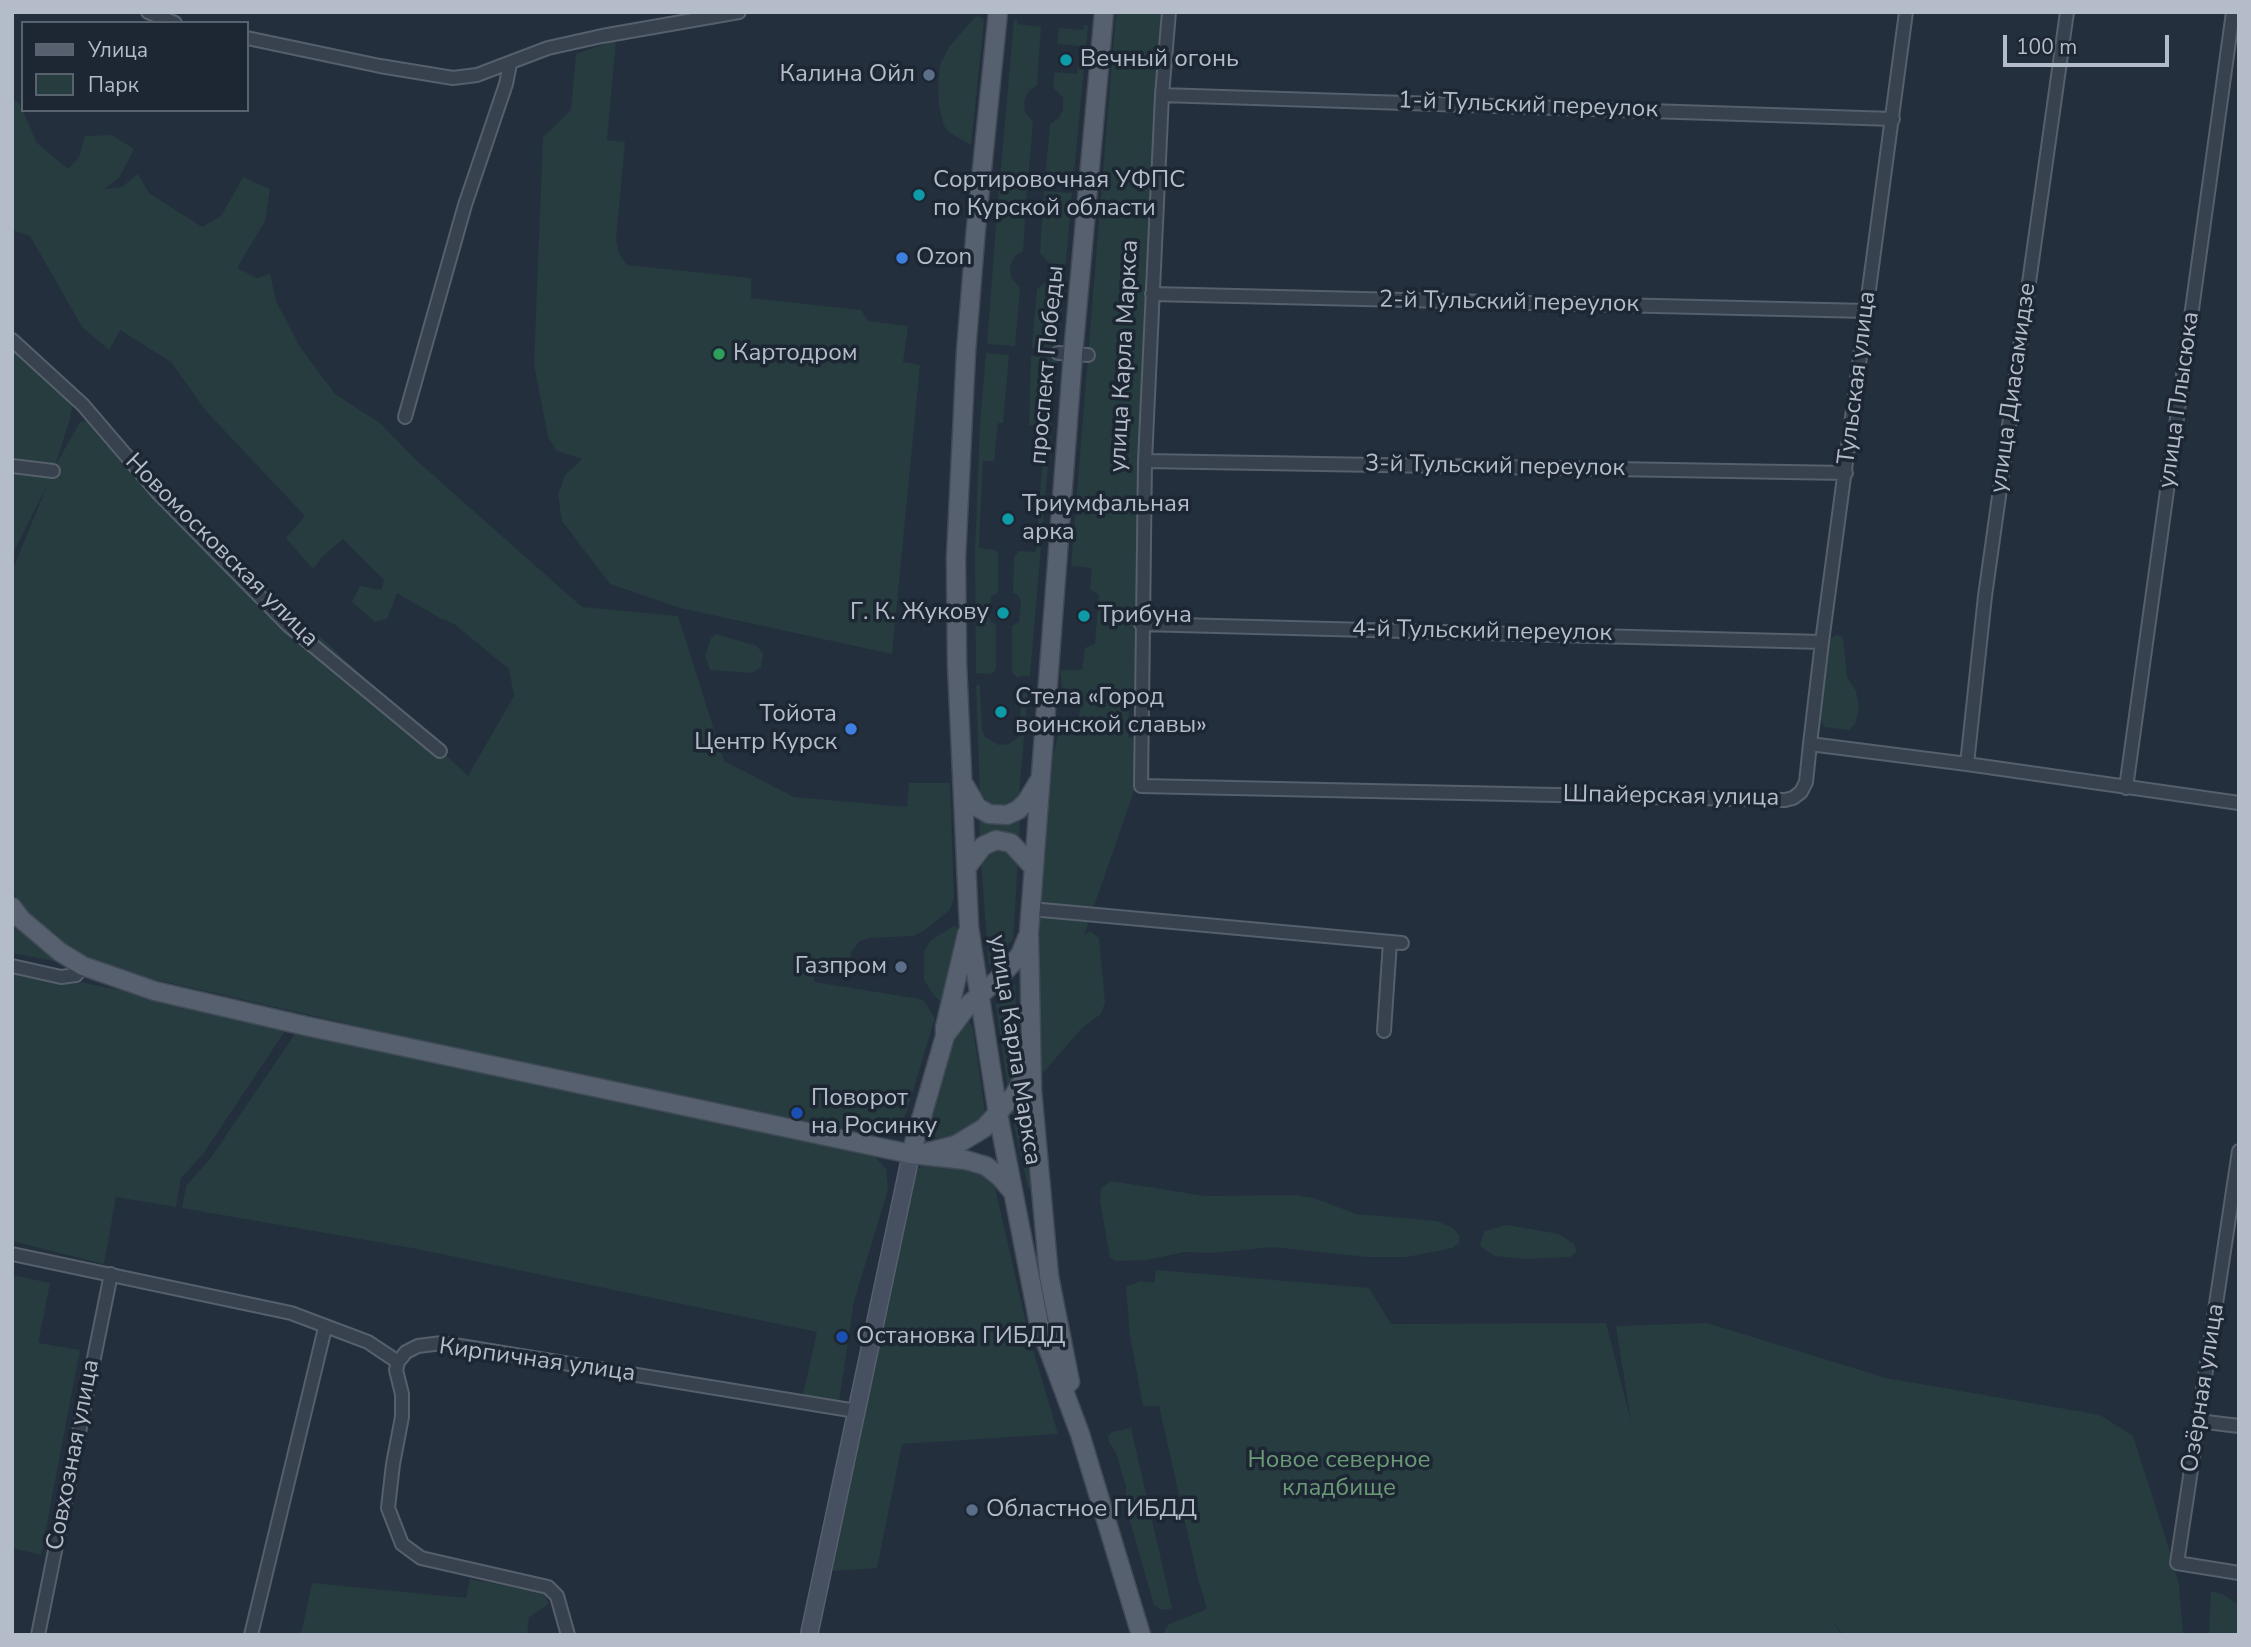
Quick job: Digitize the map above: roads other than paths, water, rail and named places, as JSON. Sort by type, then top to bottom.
[{"type":"main road","points":[[969,927],[957,664],[956,558],[965,366],[998,12]]},
{"type":"main road","name":"проспект Победы","points":[[1080,1434],[1049,1276],[1031,1067],[1029,932],[1073,354],[1104,12]]},
{"type":"main road","points":[[961,776],[968,795],[977,807],[997,816],[1018,810],[1034,791],[1041,776]]},
{"type":"main road","points":[[967,867],[983,846],[996,839],[1011,843],[1034,868]]},
{"type":"main road","points":[[12,906],[21,919],[60,952],[83,966],[155,991],[306,1026],[911,1154],[966,1160],[986,1166],[1000,1177],[1012,1192]]},
{"type":"main road","name":"улица Карла Маркса","points":[[969,927],[998,1114],[1039,1324],[1080,1434],[1141,1635]]},
{"type":"main road","name":"улица Карла Маркса","points":[[809,1635],[911,1154],[945,1036],[952,993],[969,927]]},
{"type":"main road","points":[[945,1036],[968,1005],[1020,955],[1029,932]]},
{"type":"main road","points":[[911,1154],[956,1145],[984,1128],[1023,1084],[1031,1067]]},
{"type":"street","points":[[148,12],[170,21]]},
{"type":"street","points":[[248,38],[380,66],[453,78],[477,75],[548,48],[739,12]]},
{"type":"street","name":"улица Карла Маркса","points":[[1141,786],[1144,461],[1162,95],[1169,12]]},
{"type":"street","name":"Тульская улица","points":[[1811,744],[1822,642],[1906,12]]},
{"type":"street","name":"улица Диасамидзе","points":[[1967,764],[1985,596],[2067,12]]},
{"type":"street","name":"улица Плысюка","points":[[2126,788],[2232,12]]},
{"type":"street","points":[[405,417],[510,64]]},
{"type":"street","name":"1-й Тульский переулок","points":[[1162,95],[1893,119]]},
{"type":"street","name":"2-й Тульский переулок","points":[[1152,294],[1867,311]]},
{"type":"street","name":"Новомосковская улица","points":[[12,340],[83,405],[159,494],[288,625],[440,751]]},
{"type":"street","name":"3-й Тульский переулок","points":[[1144,461],[1846,473]]},
{"type":"street","points":[[12,466],[53,471]]},
{"type":"street","name":"4-й Тульский переулок","points":[[1141,624],[1822,642]]},
{"type":"street","points":[[1811,744],[2239,803]]},
{"type":"street","name":"Шпайерская улица","points":[[1141,786],[1785,800],[1801,792],[1806,782],[1811,744]]},
{"type":"street","points":[[1031,909],[1396,943],[1384,1031]]},
{"type":"street","points":[[12,966],[61,977],[76,975],[83,966]]},
{"type":"street","name":"Озёрная улица","points":[[2239,1151],[2234,1214],[2198,1421],[2177,1563],[2239,1573]]},
{"type":"street","points":[[12,1254],[291,1313],[368,1342],[398,1362],[396,1370],[402,1394],[402,1417],[388,1508],[402,1544],[421,1558],[548,1587],[557,1596],[568,1635]]},
{"type":"street","name":"Совхозная улица","points":[[38,1635],[111,1274]]},
{"type":"street","points":[[251,1635],[326,1328]]},
{"type":"street","name":"Кирпичная улица","points":[[398,1362],[406,1352],[418,1346],[442,1343],[856,1412]]},
{"type":"street","points":[[2198,1421],[2239,1426]]},
{"type":"place","name":"Вечный огонь","points":[[1066,60]]},
{"type":"place","name":"Калина Ойл","points":[[929,75]]},
{"type":"place","name":"Сортировочная УФПС по Курской области","points":[[919,195]]},
{"type":"place","name":"Ozon","points":[[902,258]]},
{"type":"place","name":"Картодром","points":[[719,354]]},
{"type":"place","name":"Триумфальная арка","points":[[1008,519]]},
{"type":"place","name":"Г. К. Жукову","points":[[1003,613]]},
{"type":"place","name":"Трибуна","points":[[1084,616]]},
{"type":"place","name":"Стела «Город воинской славы»","points":[[1001,712]]},
{"type":"place","name":"Тойота Центр Курск","points":[[851,729]]},
{"type":"place","name":"Газпром","points":[[901,967]]},
{"type":"place","name":"Поворот на Росинку","points":[[797,1113]]},
{"type":"place","name":"Остановка ГИБДД","points":[[842,1337]]},
{"type":"place","name":"Областное ГИБДД","points":[[972,1510]]},
{"type":"park label","name":"Новое северное кладбище","points":[[1339,1475]]}]
